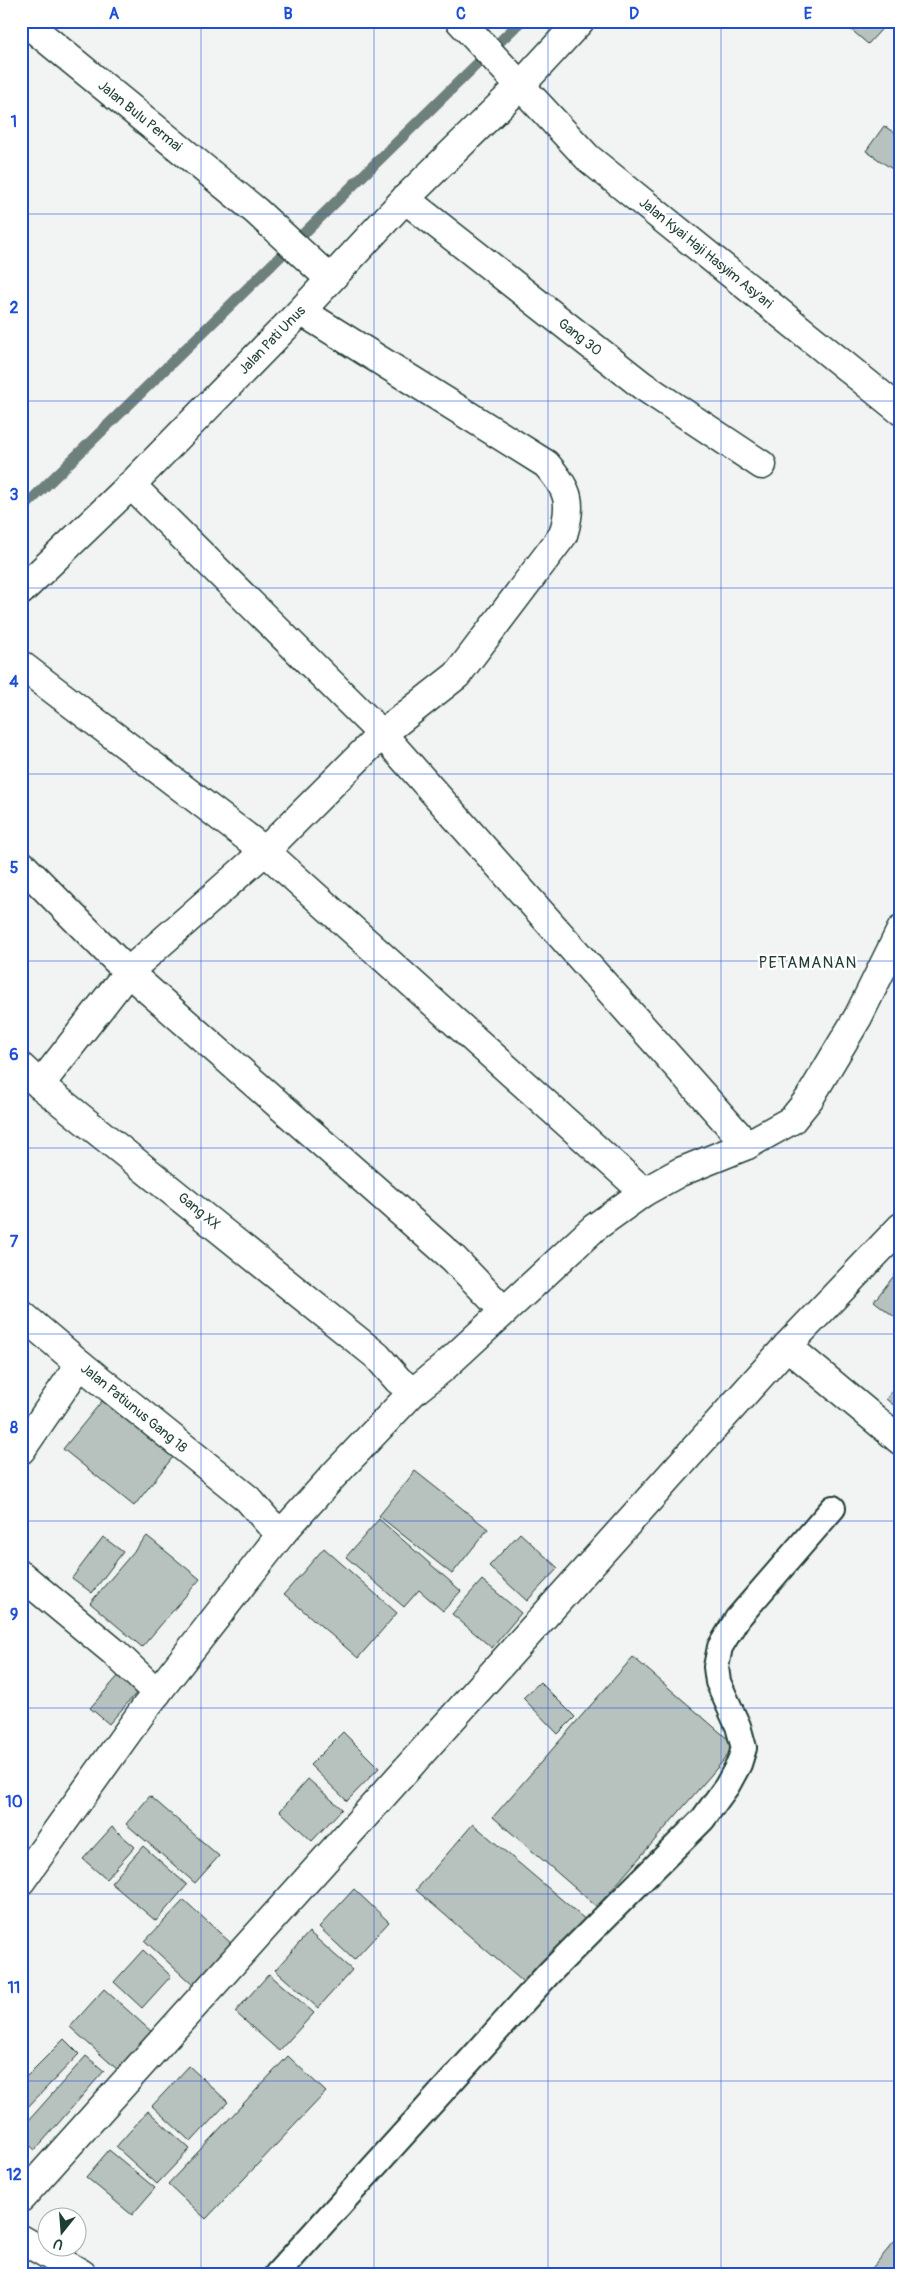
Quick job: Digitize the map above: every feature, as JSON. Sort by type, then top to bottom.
[{"type":"main road","name":"Jalan Bulu Permai","points":[[24,21],[256,211],[301,249],[330,279]]},
{"type":"main road","name":"Jalan Pati Unus","points":[[21,591],[301,311],[406,199],[513,79],[580,21]]},
{"type":"main road","name":"Jalan Kyai Haji Hasyim Asy'ari","points":[[464,26],[588,158],[901,411]]},
{"type":"main road","name":"Gang 30","points":[[406,199],[643,386],[762,465]]},
{"type":"main road","points":[[31,1076],[128,972],[265,851],[382,734],[457,675],[563,534],[570,512],[562,483],[546,464],[301,311]]},
{"type":"main road","points":[[130,484],[382,734],[747,1145]]},
{"type":"main road","points":[[21,664],[265,851],[644,1192]]},
{"type":"main road","points":[[21,864],[128,972],[453,1258],[504,1311]]},
{"type":"main road","points":[[21,1882],[149,1686],[275,1528],[334,1475],[406,1386],[443,1368],[594,1228],[644,1192],[680,1172],[747,1145],[792,1120],[809,1099],[858,1017],[901,930]]},
{"type":"main road","name":"Gang XX","points":[[31,1076],[377,1356],[406,1386]]},
{"type":"main road","points":[[21,2198],[788,1346],[901,1227]]},
{"type":"main road","name":"Jalan Patiunus Gang 18","points":[[21,1314],[248,1499],[275,1528]]},
{"type":"main road","points":[[788,1346],[901,1442]]},
{"type":"main road","points":[[21,1450],[80,1364]]},
{"type":"main road","points":[[21,1575],[114,1652],[149,1686]]},
{"type":"main road","points":[[21,2239],[82,2274]]},
{"type":"lane","points":[[277,2274],[550,1974],[703,1820],[728,1786],[740,1764],[744,1748],[738,1726],[718,1682],[716,1667],[720,1647],[736,1619],[833,1508]]},
{"type":"building","points":[[841,21],[889,21],[868,44]]},
{"type":"building","points":[[884,126],[901,137],[901,175],[866,151]]},
{"type":"building","points":[[901,1267],[901,1322],[874,1301]]},
{"type":"building","points":[[901,1380],[901,1411],[886,1399]]},
{"type":"building","points":[[102,1401],[173,1457],[134,1506],[63,1449]]},
{"type":"building","points":[[415,1471],[488,1529],[452,1574],[379,1516]]},
{"type":"building","points":[[379,1519],[461,1591],[443,1611],[419,1590],[404,1607],[346,1557]]},
{"type":"building","points":[[520,1533],[558,1568],[527,1601],[489,1566]]},
{"type":"building","points":[[147,1536],[200,1579],[142,1647],[90,1603]]},
{"type":"building","points":[[103,1537],[123,1552],[92,1593],[72,1578]]},
{"type":"building","points":[[324,1548],[397,1613],[358,1658],[284,1594]]},
{"type":"building","points":[[482,1580],[521,1613],[492,1648],[452,1614]]},
{"type":"building","points":[[633,1657],[736,1746],[597,1907],[493,1817]]},
{"type":"building","points":[[120,1674],[139,1690],[109,1724],[90,1708]]},
{"type":"building","points":[[540,1682],[575,1717],[558,1734],[523,1698]]},
{"type":"building","points":[[343,1732],[379,1768],[347,1801],[310,1765]]},
{"type":"building","points":[[308,1779],[342,1809],[312,1841],[280,1811]]},
{"type":"building","points":[[150,1796],[219,1856],[195,1883],[126,1824]]},
{"type":"building","points":[[473,1824],[587,1921],[529,1987],[416,1890]]},
{"type":"building","points":[[112,1827],[135,1847],[106,1879],[83,1859]]},
{"type":"building","points":[[143,1846],[187,1885],[156,1921],[111,1883]]},
{"type":"building","points":[[354,1889],[389,1922],[354,1960],[319,1927]]},
{"type":"building","points":[[184,1900],[233,1945],[195,1987],[145,1941]]},
{"type":"building","points":[[309,1932],[352,1970],[318,2008],[275,1970]]},
{"type":"building","points":[[143,1950],[171,1976],[142,2008],[114,1982]]},
{"type":"building","points":[[269,1974],[314,2013],[279,2051],[235,2012]]},
{"type":"building","points":[[104,1989],[153,2033],[119,2071],[70,2027]]},
{"type":"building","points":[[64,2039],[79,2054],[21,2114],[21,2082]]},
{"type":"building","points":[[86,2056],[104,2071],[35,2150],[21,2137],[21,2129]]},
{"type":"building","points":[[288,2056],[326,2092],[206,2219],[168,2184]]},
{"type":"building","points":[[189,2066],[228,2102],[191,2142],[152,2106]]},
{"type":"building","points":[[148,2111],[190,2149],[157,2184],[116,2147]]},
{"type":"building","points":[[109,2150],[155,2188],[132,2215],[86,2177]]},
{"type":"building","points":[[901,2234],[901,2274],[867,2274]]},
{"type":"waterway","points":[[21,510],[521,21]]},
{"type":"district","name":"PETAMANAN","points":[[808,963]]}]
